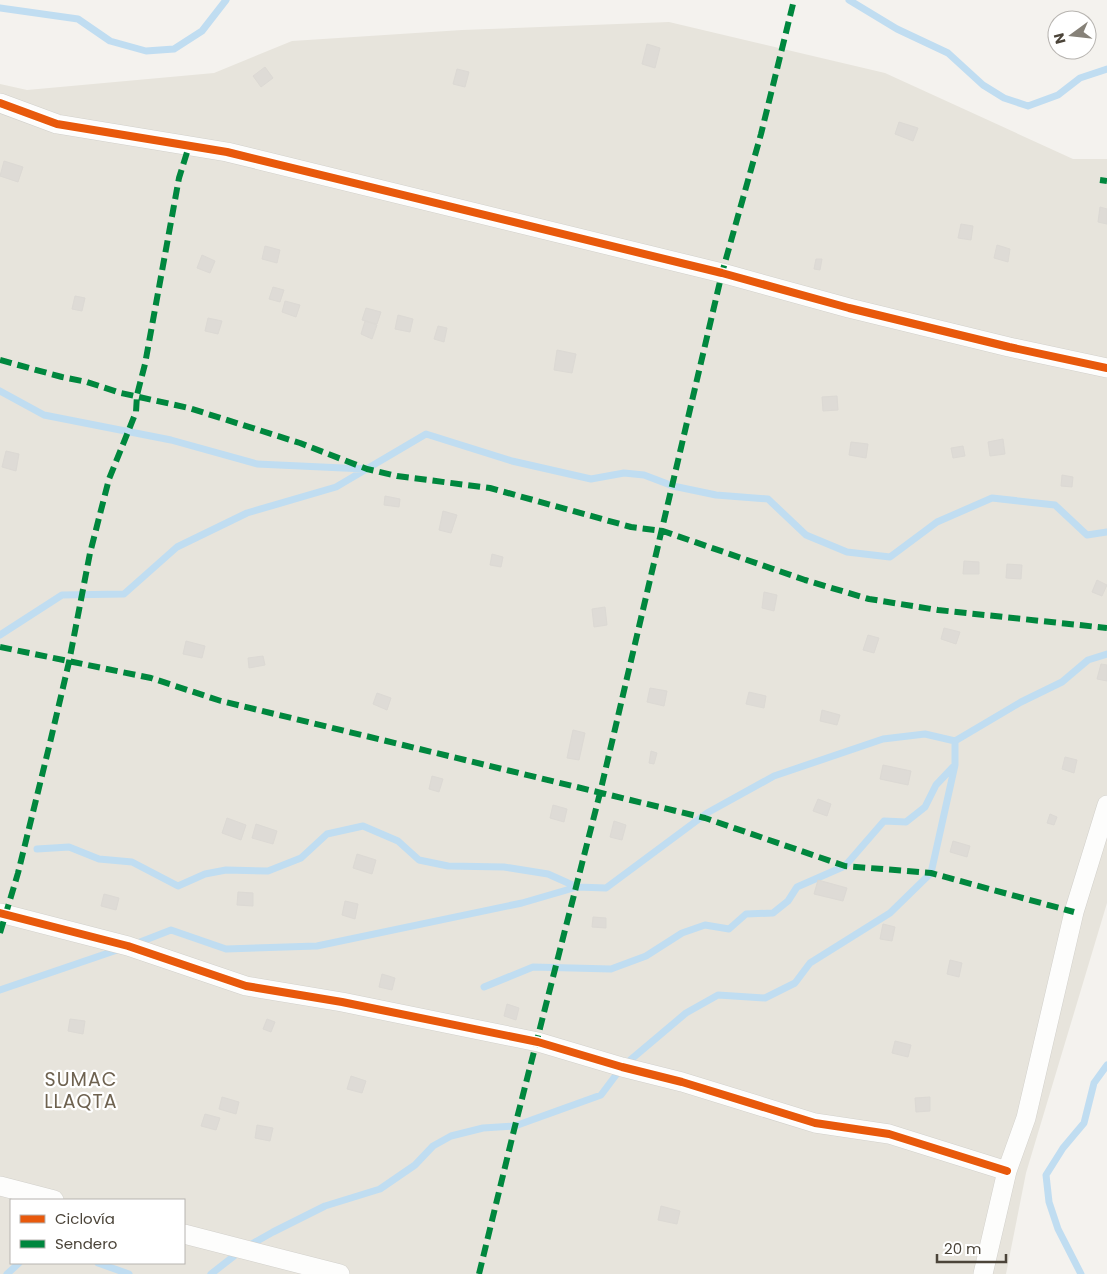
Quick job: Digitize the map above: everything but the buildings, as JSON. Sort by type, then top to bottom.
[{"type":"street","points":[[0,103],[57,124],[227,152],[722,273],[849,308],[1009,347],[1107,368]]},
{"type":"street","points":[[983,1274],[1007,1171],[1026,1118],[1065,945],[1107,805]]},
{"type":"street","points":[[0,913],[128,946],[246,986],[342,1002],[538,1042],[682,1082],[815,1123],[888,1134],[1007,1171]]},
{"type":"street","points":[[0,1186],[50,1199]]},
{"type":"street","points":[[185,1234],[340,1274]]},
{"type":"shaded area","points":[[669,22],[885,73],[1073,159],[1107,159],[1107,903],[1026,1173],[1006,1274],[0,1274],[0,84],[27,90],[214,73],[292,41],[462,30]]},
{"type":"waterway","points":[[0,8],[78,19],[110,41],[146,51],[174,49],[202,31],[226,0]]},
{"type":"waterway","points":[[849,0],[897,29],[948,53],[983,85],[1004,98],[1028,106],[1058,95],[1080,78],[1107,69]]},
{"type":"waterway","points":[[0,391],[44,415],[171,440],[257,464],[365,469]]},
{"type":"waterway","points":[[0,635],[62,595],[124,594],[177,547],[247,513],[336,487],[426,434],[512,461],[591,479],[624,473],[644,475],[673,486],[716,495],[768,499],[806,535],[847,552],[890,557],[937,522],[992,498],[1055,505],[1087,535],[1107,532]]},
{"type":"waterway","points":[[211,1274],[243,1249],[273,1232],[325,1206],[380,1189],[415,1165],[433,1146],[451,1136],[483,1128],[515,1126],[601,1095],[622,1067],[686,1013],[718,995],[765,998],[795,983],[810,963],[890,913],[931,873],[955,765],[955,741],[1021,702],[1062,682],[1088,660],[1107,654]]},
{"type":"waterway","points":[[135,944],[171,930],[226,949],[317,946],[522,903],[577,887],[606,888],[707,813],[774,776],[883,739],[925,734],[955,741]]},
{"type":"waterway","points":[[484,987],[533,967],[611,969],[646,956],[682,933],[705,925],[729,929],[746,914],[773,913],[788,901],[797,887],[845,866],[884,821],[906,822],[925,807],[936,785],[953,767]]},
{"type":"waterway","points":[[37,849],[69,847],[99,859],[132,862],[178,886],[205,874],[226,870],[268,871],[301,858],[327,834],[363,826],[398,841],[419,860],[448,866],[504,867],[548,874],[577,887]]},
{"type":"waterway","points":[[0,990],[120,949]]},
{"type":"waterway","points":[[1081,1274],[1058,1229],[1049,1202],[1046,1175],[1063,1148],[1084,1123],[1094,1083],[1107,1065]]},
{"type":"waterway","points":[[7,1274],[18,1264]]},
{"type":"waterway","points":[[101,1264],[129,1274]]},
{"type":"marked path","points":[[479,1274],[600,793],[722,273],[761,134],[794,0]]},
{"type":"marked path","points":[[0,933],[18,873],[49,747],[69,662],[90,553],[109,479],[136,412],[137,395],[145,364],[179,178],[189,146]]},
{"type":"marked path","points":[[1100,180],[1107,181]]},
{"type":"marked path","points":[[0,360],[87,382],[121,393],[189,408],[300,443],[367,469],[397,476],[490,488],[631,527],[663,531],[805,580],[869,599],[938,610],[1107,628]]},
{"type":"marked path","points":[[0,647],[151,678],[221,701],[705,818],[845,866],[931,873],[1074,912]]},
{"type":"cycle path","points":[[0,103],[57,124],[227,152],[722,273],[849,308],[1009,347],[1107,368]]},
{"type":"cycle path","points":[[0,913],[128,946],[246,986],[342,1002],[538,1042],[622,1067],[682,1082],[815,1123],[889,1134],[1007,1171]]},
{"type":"district","name":"SUMAC LLAQTA","points":[[81,1090]]}]
